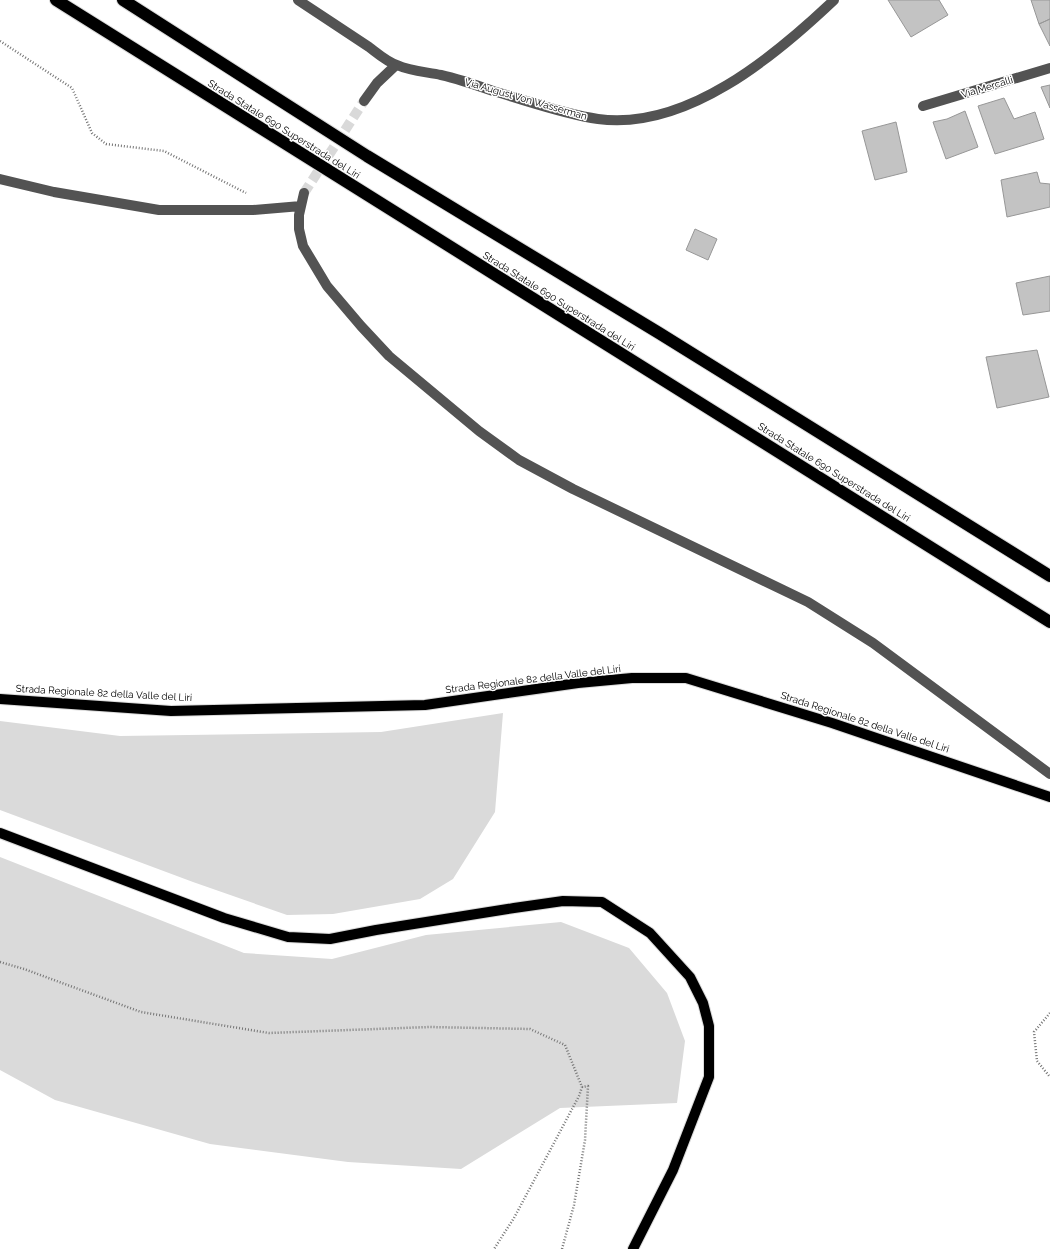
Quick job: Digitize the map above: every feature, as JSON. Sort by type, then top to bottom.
[{"type":"highway","name":"Strada Statale 690 Superstrada del Liri","points":[[56,0],[1050,622]]},
{"type":"highway","name":"Strada Statale 690 Superstrada del Liri","points":[[122,0],[374,160],[659,333],[1050,576]]},
{"type":"main road","name":"Strada Regionale 82 della Valle del Liri","points":[[0,699],[170,711],[425,705],[578,683],[632,678],[686,678],[825,721],[1050,797]]},
{"type":"main road","points":[[0,832],[224,918],[288,937],[330,939],[376,930],[563,901],[602,902],[650,933],[690,977],[703,1003],[709,1026],[709,1077],[673,1170],[633,1249]]},
{"type":"street","name":"Via August Von Wasserman","points":[[298,0],[396,65],[453,78],[575,115],[612,120],[639,118],[685,107],[724,87],[778,50],[834,0]]},
{"type":"street","points":[[364,101],[377,83],[396,65]]},
{"type":"street","name":"Via Mercalli","points":[[923,106],[1050,68]]},
{"type":"street","points":[[0,179],[54,192],[159,210],[253,210],[301,206]]},
{"type":"street","points":[[304,193],[299,215],[299,229],[303,246],[327,286],[389,356],[479,431],[519,460],[573,489],[808,602],[873,643],[1050,774]]},
{"type":"path","points":[[0,41],[72,88],[92,133],[106,144],[164,151],[247,194]]},
{"type":"path","points":[[0,962],[24,969],[141,1012],[269,1033],[429,1027],[530,1029],[565,1045],[582,1087],[579,1096],[514,1218],[494,1249]]},
{"type":"path","points":[[1050,1013],[1034,1032],[1037,1061],[1050,1077]]},
{"type":"path","points":[[562,1249],[574,1205],[585,1140],[588,1086],[582,1087]]},
{"type":"shaded area","points":[[503,713],[495,812],[453,879],[420,899],[333,914],[287,915],[193,882],[0,810],[0,721],[120,736],[381,732]]},
{"type":"shaded area","points":[[0,857],[244,953],[332,959],[426,935],[561,922],[629,948],[667,993],[685,1041],[677,1103],[560,1108],[461,1169],[348,1162],[210,1144],[55,1100],[0,1070]]},
{"type":"building","points":[[888,0],[939,0],[948,15],[911,37]]},
{"type":"building","points":[[1031,0],[1050,0],[1050,19],[1039,24]]},
{"type":"building","points":[[1050,19],[1050,46],[1039,24]]},
{"type":"building","points":[[1050,85],[1050,108],[1041,87]]},
{"type":"building","points":[[1004,98],[1014,119],[1035,112],[1044,139],[995,154],[978,106]]},
{"type":"building","points":[[965,111],[978,147],[946,159],[933,122],[947,119]]},
{"type":"building","points":[[896,122],[907,172],[875,180],[862,131]]},
{"type":"building","points":[[1037,172],[1040,183],[1050,184],[1050,207],[1007,217],[1001,180]]},
{"type":"building","points":[[695,229],[717,239],[708,260],[686,250]]},
{"type":"building","points":[[1050,276],[1050,311],[1023,315],[1016,283]]},
{"type":"building","points":[[1037,350],[1049,397],[997,408],[986,357]]},
{"type":"tunnel","points":[[304,193],[364,101]]}]
